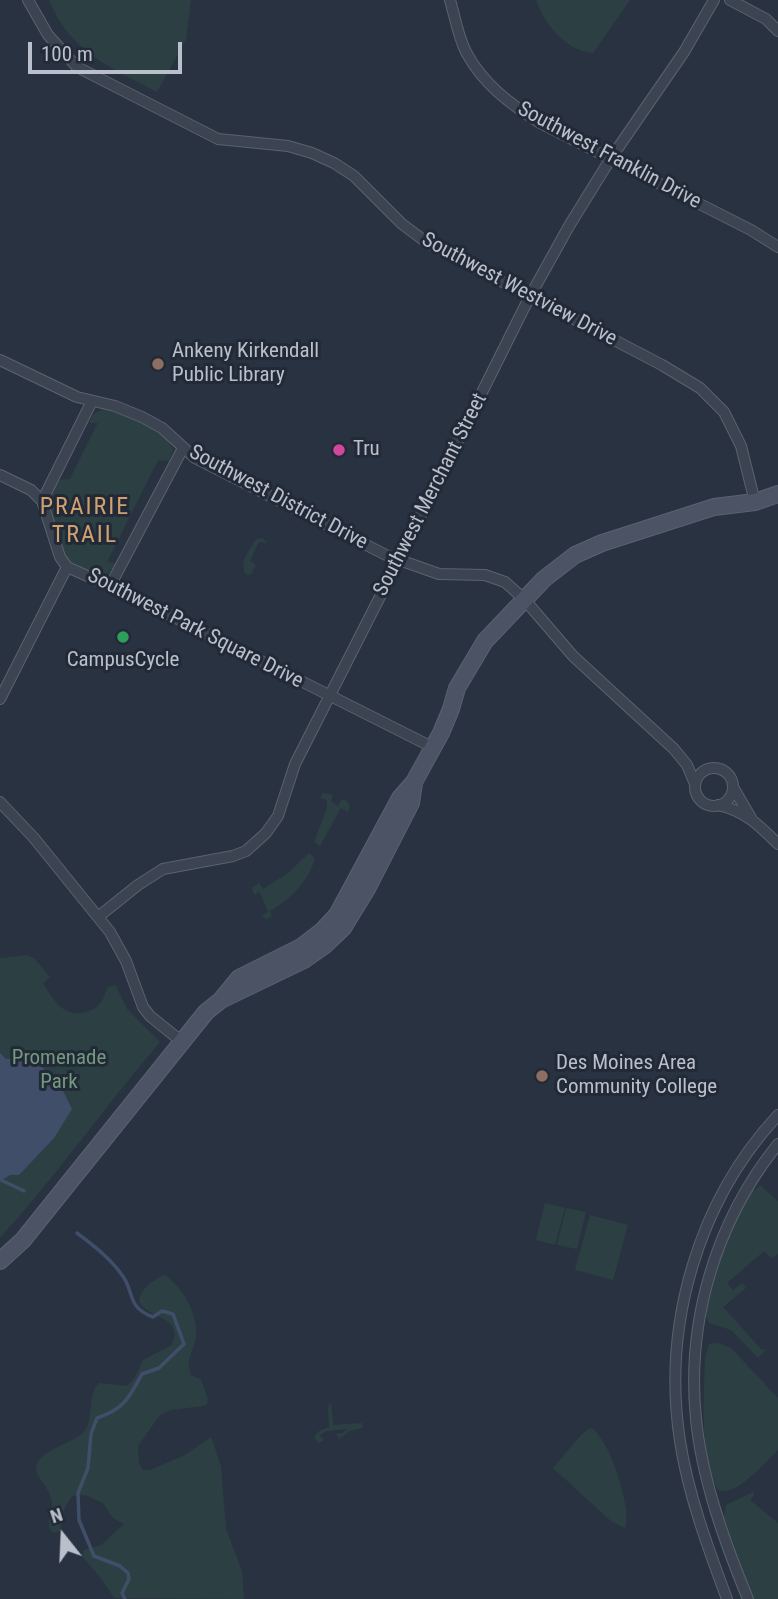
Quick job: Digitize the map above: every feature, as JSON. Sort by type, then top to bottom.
[{"type":"street","name":"Southwest Westview Drive","points":[[28,0],[48,35],[77,67],[219,139],[288,146],[334,163],[354,176],[402,224],[426,242],[662,365],[700,388],[724,412],[741,446],[747,504]]},
{"type":"street","name":"Southwest Franklin Drive","points":[[450,0],[466,51],[492,87],[509,103],[540,122],[751,230],[778,247]]},
{"type":"street","name":"Southwest Merchant Street","points":[[98,917],[163,869],[233,856],[256,844],[278,816],[295,764],[529,298],[611,158],[684,52],[714,0]]},
{"type":"street","points":[[730,0],[766,19],[778,31]]},
{"type":"street","name":"Southwest District Drive","points":[[0,360],[67,393],[116,406],[142,417],[162,428],[183,448],[206,464],[398,560],[439,573],[485,575],[505,582],[524,599],[573,656],[674,749]]},
{"type":"street","points":[[0,475],[31,490],[42,501],[92,401]]},
{"type":"street","points":[[110,586],[183,448]]},
{"type":"street","points":[[747,504],[778,494]]},
{"type":"street","name":"Southwest Park Square Drive","points":[[42,501],[60,557],[66,567],[110,586],[432,747]]},
{"type":"street","points":[[0,1261],[23,1240],[205,1012],[221,1000],[239,978],[301,947],[330,923],[347,899],[400,798],[414,782],[451,709],[457,688],[485,641],[544,579],[575,555],[602,543],[714,507],[778,504]]},
{"type":"street","points":[[0,699],[66,567]]},
{"type":"street","points":[[674,749],[709,768],[725,771],[751,818],[778,844]]},
{"type":"street","points":[[674,749],[687,765],[699,799],[751,818]]},
{"type":"street","points":[[695,784],[699,774],[709,768]]},
{"type":"street","points":[[718,805],[729,799],[733,787]]},
{"type":"street","points":[[0,802],[34,838],[98,917],[123,954],[143,1007],[181,1041]]},
{"type":"street","points":[[727,1599],[696,1508],[682,1452],[675,1395],[676,1352],[686,1289],[707,1226],[729,1182],[750,1149],[778,1115]]},
{"type":"street","points":[[748,1599],[710,1491],[702,1459],[696,1420],[694,1363],[700,1311],[716,1252],[741,1198],[778,1144]]},
{"type":"green space","points":[[49,0],[191,0],[186,40],[157,92],[108,66],[80,45],[68,33]]},
{"type":"green space","points":[[536,0],[630,0],[593,53],[574,47],[557,35],[544,18]]},
{"type":"green space","points":[[104,409],[153,430],[169,443],[173,450],[169,461],[159,460],[155,466],[107,562],[116,563],[105,578],[100,578],[65,559],[47,503],[58,480],[70,479],[98,423],[89,423],[93,414]]},
{"type":"green space","points":[[263,538],[267,543],[259,542],[250,561],[256,565],[251,574],[246,575],[246,557],[256,539]]},
{"type":"green space","points":[[323,793],[333,795],[331,801],[338,806],[342,799],[350,806],[348,812],[341,808],[320,846],[314,842],[327,808],[327,800],[320,798]]},
{"type":"green space","points":[[309,853],[315,858],[304,882],[285,901],[270,911],[272,917],[266,919],[262,915],[268,912],[260,892],[254,895],[252,888],[259,883],[263,889],[288,873]]},
{"type":"green space","name":"Promenade Park","points":[[27,955],[35,959],[50,977],[43,983],[65,1010],[78,1013],[95,1008],[107,988],[115,985],[127,1009],[160,1042],[0,1238],[0,958]]},
{"type":"green space","points":[[760,1185],[778,1201],[778,1254],[771,1258],[764,1251],[727,1283],[733,1290],[742,1283],[746,1288],[723,1307],[762,1350],[767,1349],[758,1358],[731,1330],[709,1323],[705,1315],[724,1244],[752,1189],[755,1190]]},
{"type":"green space","points":[[545,1203],[565,1208],[555,1245],[536,1240]]},
{"type":"green space","points":[[566,1208],[586,1212],[577,1249],[557,1245]]},
{"type":"green space","points":[[590,1215],[628,1225],[613,1280],[575,1270]]},
{"type":"green space","points":[[165,1275],[184,1294],[192,1312],[196,1338],[189,1369],[191,1375],[201,1380],[208,1399],[203,1406],[171,1410],[160,1415],[138,1446],[139,1463],[143,1470],[150,1470],[185,1455],[211,1437],[221,1466],[226,1529],[242,1571],[244,1599],[114,1598],[82,1556],[84,1550],[101,1545],[124,1524],[113,1518],[103,1503],[85,1495],[72,1496],[64,1509],[60,1531],[53,1533],[49,1526],[52,1502],[36,1471],[38,1462],[50,1451],[82,1434],[86,1429],[93,1394],[99,1383],[127,1386],[134,1379],[143,1360],[172,1345],[175,1335],[169,1322],[149,1311],[139,1300],[149,1284]]},
{"type":"green space","points":[[719,1343],[731,1348],[778,1398],[778,1450],[750,1478],[725,1491],[718,1490],[712,1476],[704,1426],[705,1358],[709,1344]]},
{"type":"green space","points":[[331,1403],[333,1425],[362,1423],[363,1428],[349,1431],[339,1439],[336,1434],[347,1429],[326,1431],[319,1436],[323,1441],[318,1443],[314,1437],[319,1431],[329,1427],[328,1406]]},
{"type":"green space","points":[[590,1428],[604,1443],[617,1474],[627,1519],[625,1528],[612,1522],[553,1468]]},
{"type":"green space","points":[[753,1492],[750,1500],[778,1523],[778,1599],[753,1599],[724,1517],[726,1505]]},
{"type":"water","points":[[0,1053],[6,1059],[35,1059],[63,1091],[72,1109],[54,1138],[19,1175],[10,1175],[0,1181]]},
{"type":"waterway","points":[[1,1180],[24,1191]]},
{"type":"waterway","points":[[77,1233],[117,1269],[126,1281],[132,1299],[139,1309],[153,1317],[162,1311],[173,1314],[184,1344],[159,1368],[142,1374],[125,1402],[114,1411],[97,1418],[91,1434],[88,1468],[78,1493],[79,1520],[94,1556],[120,1566],[128,1573],[129,1579],[122,1593],[125,1599]]},
{"type":"place","name":"Ankeny Kirkendall Public Library","points":[[158,364]]},
{"type":"place","name":"Tru","points":[[339,450]]},
{"type":"place","name":"CampusCycle","points":[[123,637]]},
{"type":"place","name":"Des Moines Area Community College","points":[[542,1076]]},
{"type":"district","name":"PRAIRIE TRAIL","points":[[85,522]]}]
